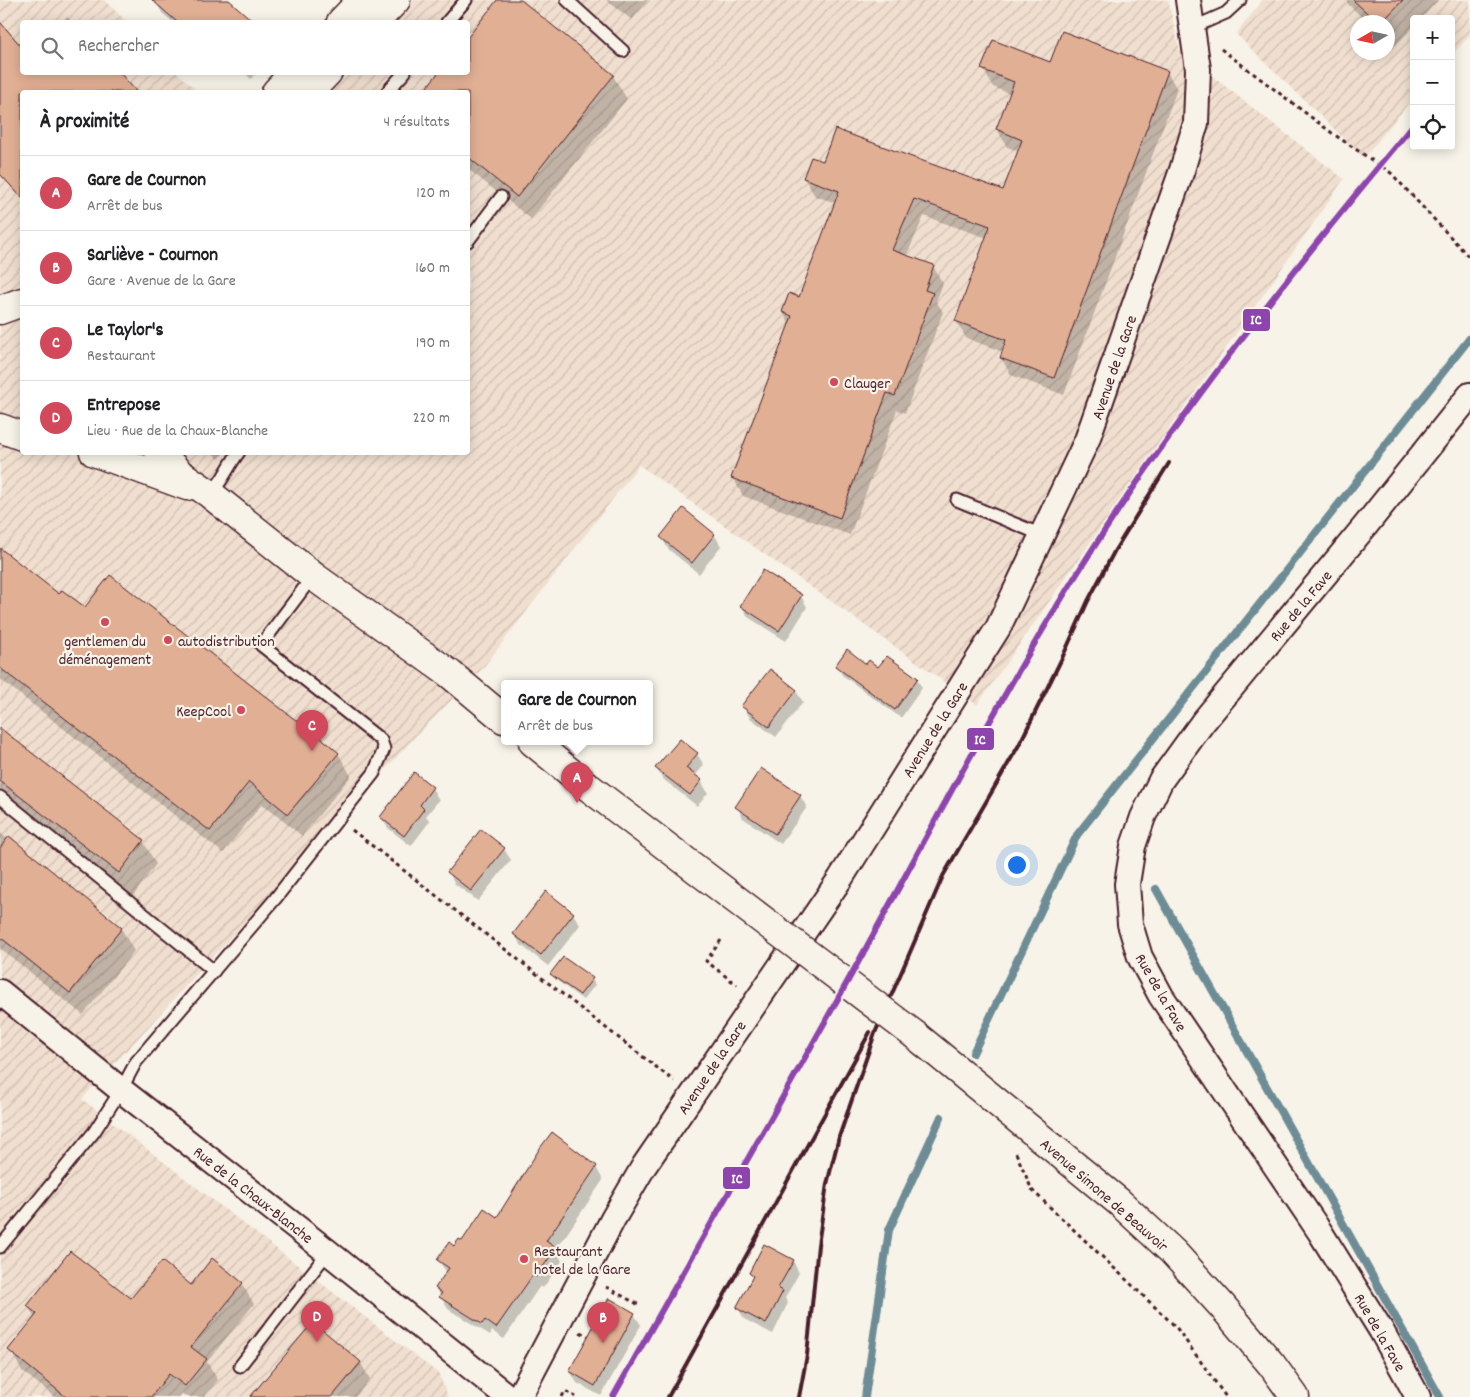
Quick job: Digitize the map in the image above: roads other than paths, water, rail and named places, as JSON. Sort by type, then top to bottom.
[{"type":"main road","points":[[343,20],[362,0]]},
{"type":"main road","points":[[377,20],[396,0]]},
{"type":"main road","points":[[278,90],[291,75]]},
{"type":"main road","points":[[312,90],[325,75]]},
{"type":"main road","points":[[0,310],[20,303]]},
{"type":"main road","points":[[102,455],[210,494]]},
{"type":"main road","points":[[161,455],[180,473],[210,494],[313,576],[450,674],[501,716]]},
{"type":"main road","name":"Avenue Simone de Beauvoir","points":[[537,745],[587,786],[914,1035],[1119,1202],[1166,1246],[1223,1307],[1272,1365],[1295,1397]]},
{"type":"street","name":"Avenue de la Gare","points":[[519,1397],[644,1166],[845,871],[998,628],[1087,440],[1182,170],[1196,122],[1198,70],[1188,0]]},
{"type":"street","name":"Rue de la Fave","points":[[1418,1397],[1381,1330],[1320,1232],[1161,996],[1140,957],[1130,924],[1127,884],[1133,846],[1143,817],[1166,773],[1203,722],[1470,396]]},
{"type":"street","name":"Rue de la Chaux-Blanche","points":[[0,992],[508,1397]]},
{"type":"lane","points":[[449,20],[466,0]]},
{"type":"lane","points":[[567,0],[622,51]]},
{"type":"lane","points":[[1192,28],[1226,13],[1240,0]]},
{"type":"lane","points":[[390,90],[402,75]]},
{"type":"lane","points":[[470,238],[501,197]]},
{"type":"lane","points":[[210,494],[220,485],[236,455]]},
{"type":"lane","points":[[957,500],[1042,535]]},
{"type":"lane","points":[[0,1247],[94,1132],[121,1090],[136,1062],[275,899],[374,773],[384,749],[381,740],[261,644],[313,576]]},
{"type":"lane","points":[[0,797],[214,971]]},
{"type":"lane","points":[[240,1366],[328,1252]]},
{"type":"waterway","points":[[973,1053],[1077,835],[1470,338]]},
{"type":"waterway","points":[[1156,889],[1440,1397]]},
{"type":"waterway","points":[[865,1397],[889,1230],[941,1117]]},
{"type":"railway","points":[[799,1397],[807,1355],[818,1245],[827,1184],[839,1137],[875,1033],[943,876],[1019,745],[1088,601],[1115,550],[1169,463]]},
{"type":"railway","points":[[668,1397],[870,1032]]},
{"type":"place","name":"Clauger","points":[[834,382]]},
{"type":"place","name":"gentlemen du déménagement","points":[[105,622]]},
{"type":"place","name":"autodistribution","points":[[168,640]]},
{"type":"place","name":"KeepCool","points":[[241,710]]},
{"type":"place","name":"Le Taylor's","points":[[312,751]]},
{"type":"place","name":"Gare de Cournon","points":[[577,803]]},
{"type":"place","name":"Restaurant hotel de la Gare","points":[[524,1259]]},
{"type":"place","name":"Entrepose","points":[[317,1342]]},
{"type":"place","name":"Sarliève - Cournon","points":[[603,1343]]}]
